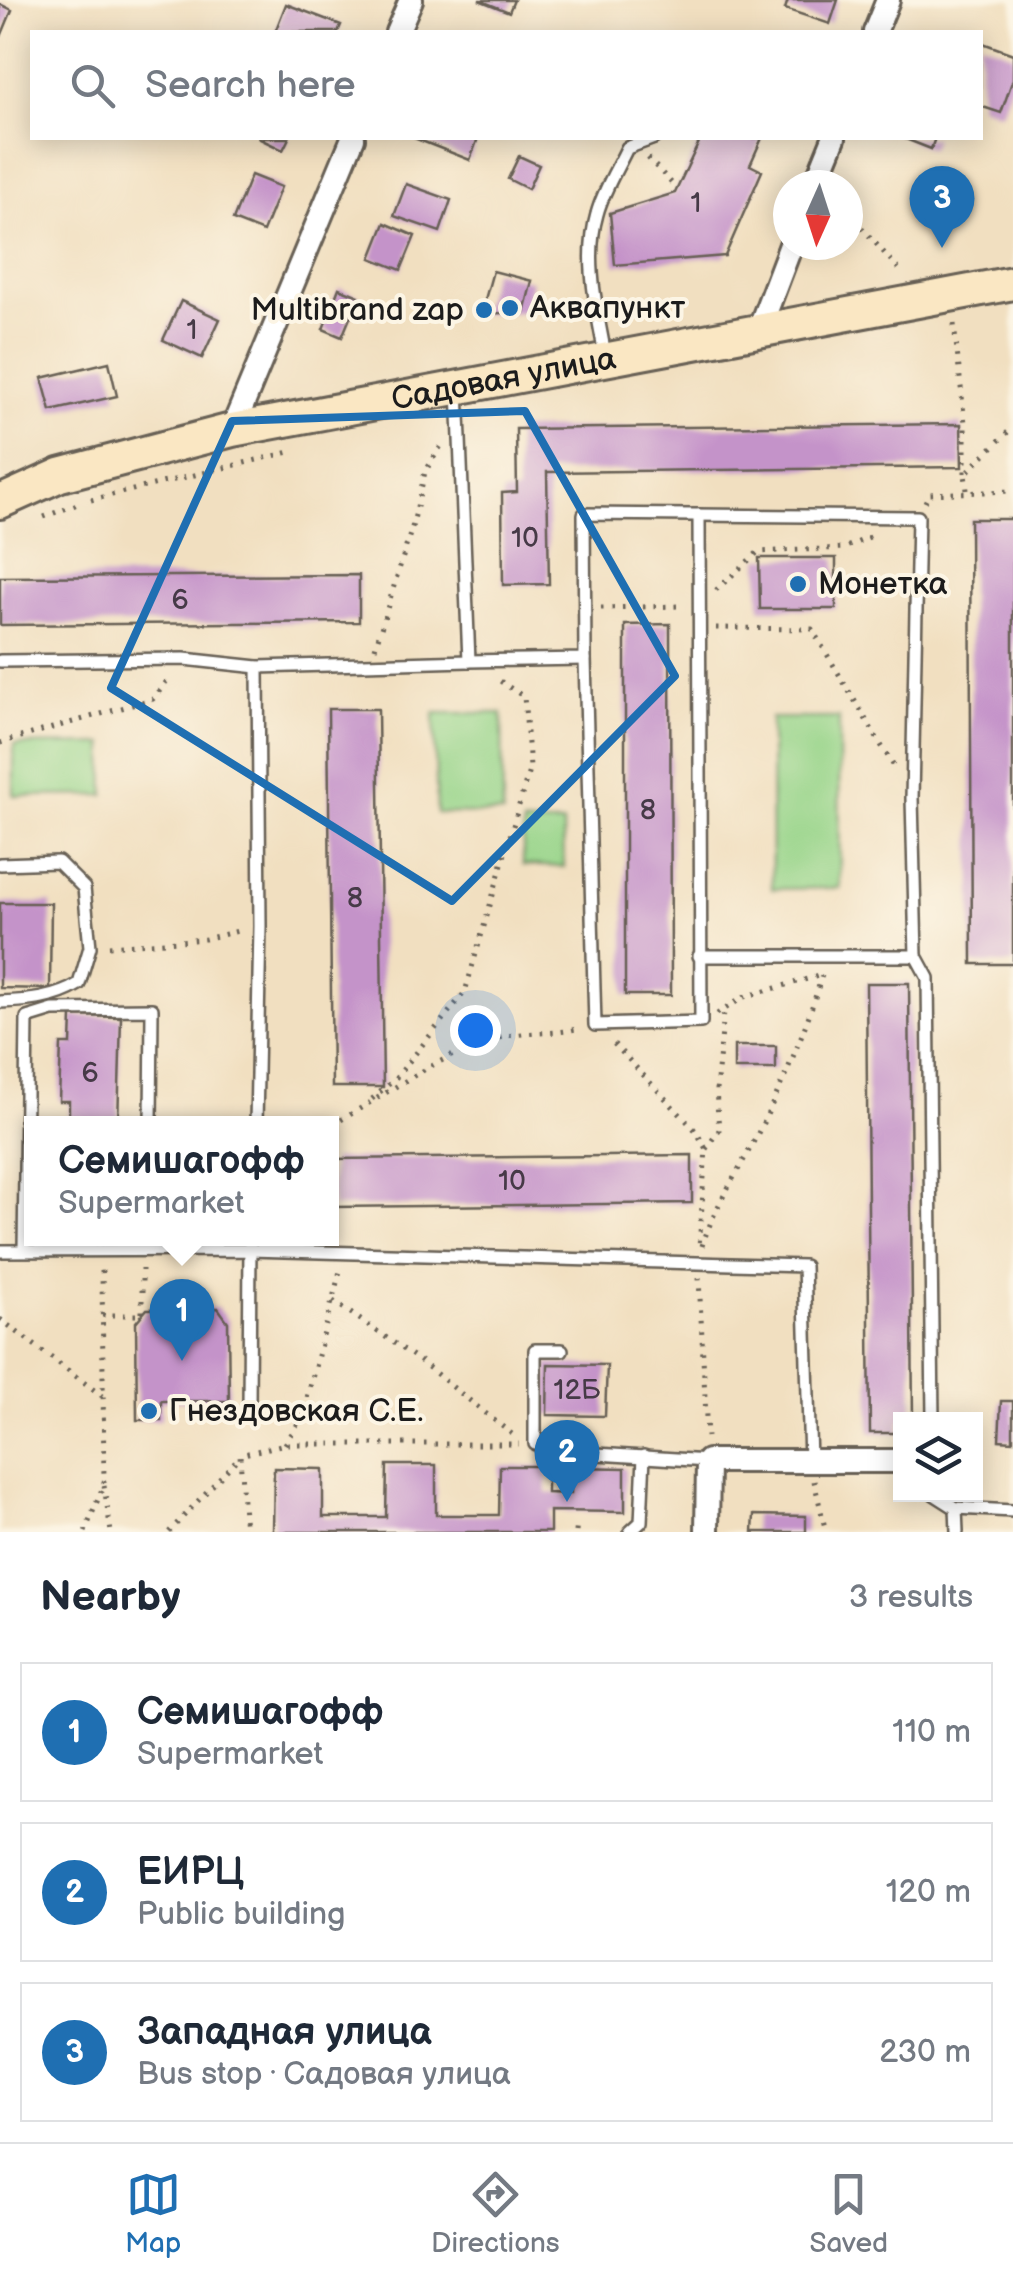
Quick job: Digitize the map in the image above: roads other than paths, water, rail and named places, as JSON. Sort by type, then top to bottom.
[{"type":"main road","name":"Садовая улица","points":[[0,502],[60,475],[232,430],[459,403],[606,359],[1013,283]]},
{"type":"street","points":[[398,30],[411,0]]},
{"type":"street","points":[[876,30],[888,0]]},
{"type":"street","points":[[232,430],[351,140]]},
{"type":"street","points":[[821,170],[833,140]]},
{"type":"street","points":[[758,332],[785,260]]},
{"type":"street","points":[[707,1532],[708,1460],[893,1461]]},
{"type":"lane","points":[[606,359],[597,318],[592,249],[597,213],[627,148],[648,140]]},
{"type":"lane","points":[[459,403],[469,661]]},
{"type":"lane","points":[[699,515],[701,1022],[596,1025],[584,514],[918,516],[912,798],[916,956],[928,978],[933,1412]]},
{"type":"lane","points":[[0,661],[184,659],[258,667],[585,658]]},
{"type":"lane","points":[[256,1116],[260,926],[258,667]]},
{"type":"lane","points":[[0,864],[58,862],[84,888],[90,947],[80,984],[66,992],[33,1000],[0,1002]]},
{"type":"lane","points":[[699,956],[916,956]]},
{"type":"lane","points":[[26,1116],[28,1018],[53,1010],[152,1009],[151,1116]]},
{"type":"lane","points":[[0,1251],[143,1251],[219,1246]]},
{"type":"lane","points":[[249,1412],[250,1246]]},
{"type":"lane","points":[[271,1246],[344,1253],[804,1266],[810,1461]]},
{"type":"lane","points":[[562,1350],[535,1350],[535,1444],[581,1452],[708,1460]]},
{"type":"lane","points":[[630,1532],[641,1522],[644,1456]]},
{"type":"lane","points":[[947,1502],[956,1508],[1013,1512]]},
{"type":"lane","points":[[956,1508],[957,1532]]},
{"type":"place","name":"Западная улица","points":[[942,248]]},
{"type":"place","name":"Аквапункт","points":[[510,308]]},
{"type":"place","name":"Multibrand zap","points":[[484,310]]},
{"type":"place","name":"Монетка","points":[[798,584]]},
{"type":"place","name":"Семишагофф","points":[[182,1361]]},
{"type":"place","name":"Гнездовская С.Е.","points":[[149,1411]]},
{"type":"place","name":"ЕИРЦ","points":[[567,1502]]}]
